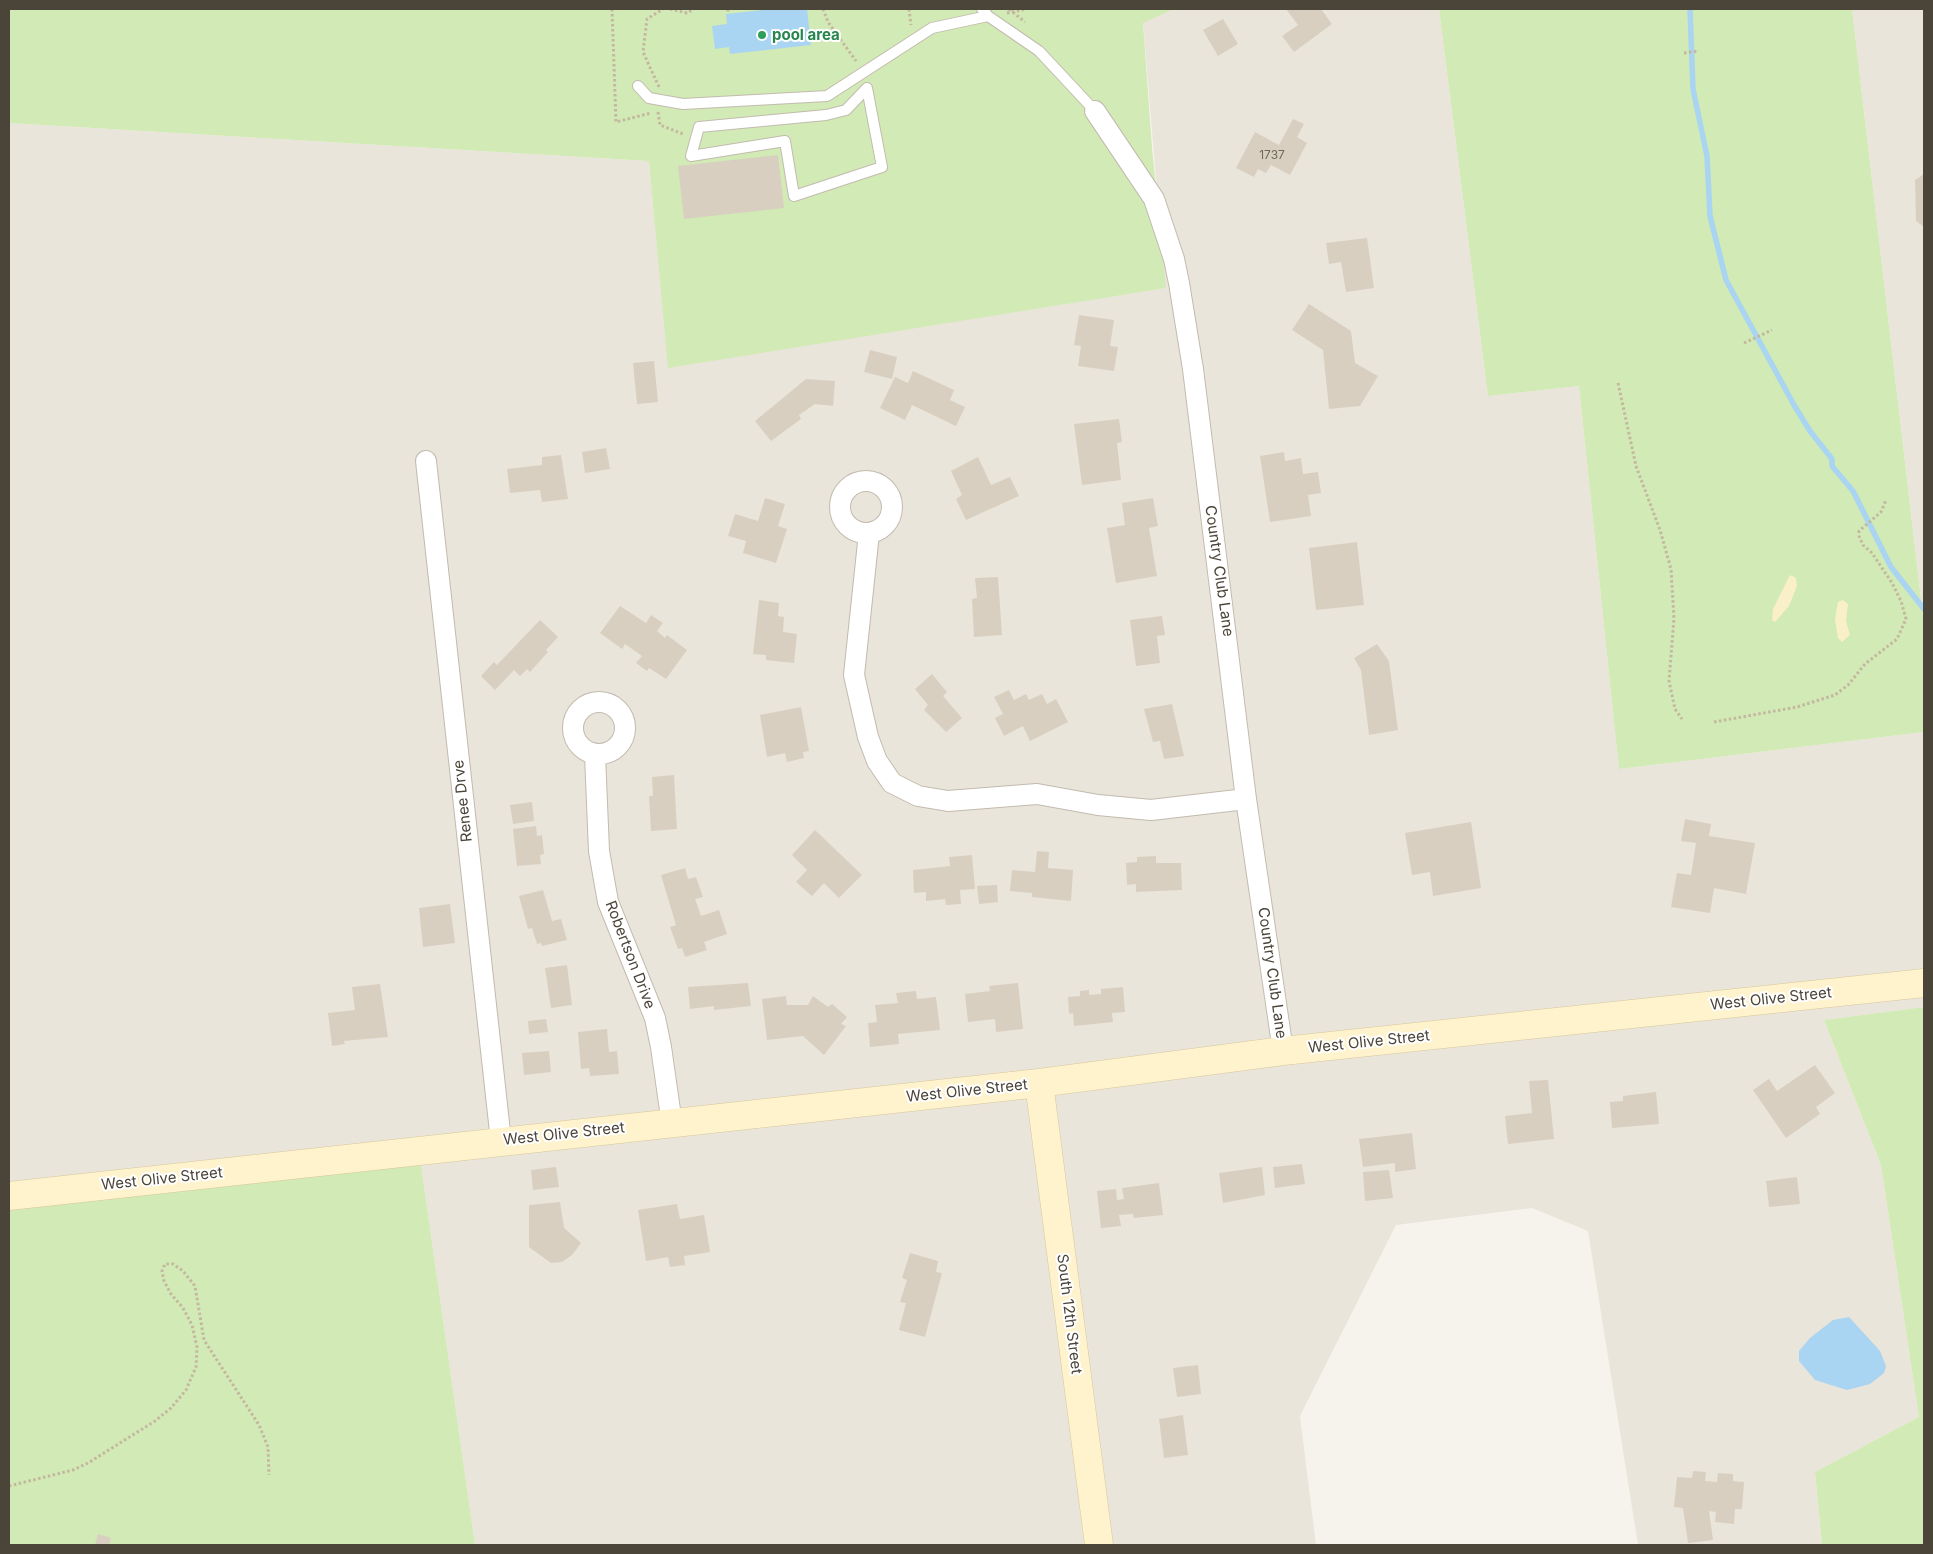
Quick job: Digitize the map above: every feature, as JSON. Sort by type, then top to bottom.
[{"type":"street","name":"Country Club Lane","points":[[1095,111],[1154,199],[1174,259],[1193,369],[1246,799],[1283,1051]]},
{"type":"street","name":"Renee Drve","points":[[426,461],[500,1141]]},
{"type":"street","points":[[869,533],[854,675],[868,737],[877,760],[892,782],[918,796],[948,801],[1036,794],[1098,805],[1151,810],[1246,799]]},
{"type":"street","name":"Robertson Drive","points":[[595,755],[599,851],[608,902],[654,1018],[661,1047],[672,1124]]},
{"type":"street","name":"West Olive Street","points":[[9,1196],[1039,1083],[1283,1051],[1924,983]]},
{"type":"street","name":"South 12th Street","points":[[1039,1083],[1099,1545]]},
{"type":"lane","points":[[638,86],[649,98],[682,104],[827,96],[932,28],[985,13],[1039,51],[1095,111]]},
{"type":"lane","points":[[867,88],[882,167],[794,196],[785,141],[691,156],[696,136],[699,126],[826,116],[846,110],[867,88]]},
{"type":"path","points":[[670,9],[686,13],[694,9]]},
{"type":"path","points":[[728,9],[728,14]]},
{"type":"path","points":[[823,9],[828,22],[845,48],[860,65]]},
{"type":"path","points":[[909,9],[911,31]]},
{"type":"path","points":[[1009,9],[1025,22]]},
{"type":"path","points":[[1684,53],[1698,51]]},
{"type":"path","points":[[658,111],[660,126],[675,133],[696,136]]},
{"type":"path","points":[[1744,343],[1770,331]]},
{"type":"path","points":[[1618,383],[1636,466],[1660,530],[1671,569],[1674,618],[1669,681],[1675,709],[1682,719]]},
{"type":"path","points":[[1714,722],[1797,707],[1836,695],[1848,685],[1865,664],[1897,639],[1906,619],[1901,601],[1872,553],[1862,545],[1859,531],[1881,512],[1886,500]]},
{"type":"path","points":[[9,1486],[73,1470],[88,1463],[155,1421],[171,1408],[186,1390],[196,1367],[197,1346],[192,1325],[183,1308],[171,1294],[164,1281],[162,1271],[165,1264],[173,1264],[183,1271],[195,1286],[204,1340],[259,1425],[268,1447],[269,1475]]},
{"type":"shaded area","points":[[1174,9],[1439,9],[1488,396],[1579,386],[1619,769],[1924,732],[1924,1007],[1824,1020],[1881,1165],[1919,1417],[1815,1472],[1822,1545],[1638,1545],[1588,1231],[1532,1208],[1396,1225],[1300,1416],[1316,1545],[475,1545],[419,1151],[9,1196],[9,123],[649,161],[669,367],[1165,288],[1143,22]]},
{"type":"shaded area","points":[[1852,9],[1924,9],[1924,624]]},
{"type":"green space","points":[[9,9],[1174,9],[1143,23],[1152,148],[1166,288],[668,368],[649,161],[9,123]]},
{"type":"green space","points":[[1439,9],[1852,9],[1924,625],[1924,732],[1619,769],[1579,386],[1488,396]]},
{"type":"green space","points":[[1924,1007],[1924,1545],[1822,1545],[1815,1472],[1919,1417],[1881,1165],[1824,1020]]},
{"type":"green space","points":[[419,1151],[475,1545],[9,1545],[9,1196]]},
{"type":"sand","points":[[1790,575],[1796,578],[1797,586],[1789,606],[1775,622],[1772,620],[1773,609]]},
{"type":"sand","points":[[1843,600],[1848,604],[1846,621],[1850,635],[1842,642],[1838,638],[1835,619],[1838,602]]},
{"type":"water","name":"pool area","points":[[772,9],[807,9],[811,45],[730,54],[729,47],[715,49],[712,26],[727,24],[726,14]]},
{"type":"water","points":[[1849,1317],[1880,1351],[1886,1366],[1884,1373],[1870,1384],[1847,1390],[1815,1380],[1799,1361],[1799,1351],[1810,1338],[1833,1320]]},
{"type":"building","points":[[1286,9],[1321,9],[1332,24],[1294,52],[1282,36],[1298,25]]},
{"type":"building","points":[[1223,19],[1238,44],[1218,56],[1203,30]]},
{"type":"building","points":[[1293,119],[1304,124],[1297,137],[1307,143],[1290,175],[1271,165],[1266,173],[1258,169],[1254,177],[1236,168],[1255,132],[1279,145]]},
{"type":"building","points":[[778,155],[784,208],[684,219],[678,166]]},
{"type":"building","points":[[1924,174],[1924,227],[1916,221],[1915,180]]},
{"type":"building","points":[[1367,238],[1374,288],[1346,292],[1341,262],[1329,264],[1326,243]]},
{"type":"building","points":[[1309,304],[1351,331],[1355,363],[1378,376],[1360,406],[1329,409],[1323,350],[1292,330]]},
{"type":"building","points":[[1079,315],[1114,320],[1110,346],[1118,347],[1114,371],[1078,366],[1081,346],[1074,345]]},
{"type":"building","points":[[870,350],[897,357],[892,379],[864,372]]},
{"type":"building","points":[[654,361],[658,402],[637,404],[633,363]]},
{"type":"building","points":[[913,371],[954,390],[950,400],[965,407],[956,426],[912,405],[905,420],[880,408],[895,377],[908,383]]},
{"type":"building","points":[[806,379],[835,381],[833,406],[815,404],[799,415],[801,419],[771,441],[755,421]]},
{"type":"building","points":[[1119,419],[1122,442],[1117,443],[1121,480],[1082,485],[1074,424]]},
{"type":"building","points":[[606,448],[610,469],[585,473],[582,452]]},
{"type":"building","points":[[1284,452],[1285,461],[1301,458],[1303,474],[1318,472],[1321,493],[1308,495],[1311,516],[1270,522],[1260,456]]},
{"type":"building","points":[[561,455],[568,499],[542,502],[540,490],[510,493],[507,469],[542,465],[542,457]]},
{"type":"building","points":[[978,457],[991,485],[1010,477],[1019,496],[966,520],[956,499],[962,495],[951,471]]},
{"type":"building","points":[[765,498],[785,504],[778,526],[787,529],[776,563],[743,553],[746,541],[728,536],[735,514],[758,521]]},
{"type":"building","points":[[1153,498],[1158,526],[1149,528],[1157,576],[1116,583],[1107,528],[1125,525],[1122,503]]},
{"type":"building","points":[[1357,542],[1364,605],[1316,610],[1309,548]]},
{"type":"building","points":[[998,577],[1002,635],[974,637],[972,599],[977,598],[975,578]]},
{"type":"building","points":[[759,600],[779,603],[778,616],[784,617],[783,632],[797,634],[794,663],[766,660],[766,655],[753,654]]},
{"type":"building","points":[[620,606],[646,623],[651,615],[663,623],[657,631],[665,638],[667,635],[687,650],[666,679],[649,668],[647,671],[636,663],[642,656],[625,644],[622,649],[600,633]]},
{"type":"building","points":[[1162,616],[1165,635],[1157,636],[1160,663],[1136,666],[1130,620]]},
{"type":"building","points":[[540,620],[558,637],[546,650],[548,652],[530,672],[527,669],[520,676],[514,670],[495,690],[481,676],[494,662],[497,665]]},
{"type":"building","points":[[1377,644],[1389,661],[1398,730],[1369,735],[1361,670],[1354,658]]},
{"type":"building","points":[[932,674],[947,692],[943,696],[962,718],[946,732],[924,710],[928,705],[915,689]]},
{"type":"building","points":[[1009,690],[1014,700],[1026,694],[1029,700],[1042,694],[1047,704],[1056,699],[1068,722],[1030,741],[1023,726],[1004,736],[995,718],[1003,714],[994,697]]},
{"type":"building","points":[[1172,704],[1184,756],[1164,759],[1160,741],[1153,742],[1144,709]]},
{"type":"building","points":[[801,707],[809,751],[803,752],[804,758],[787,762],[785,753],[767,757],[760,715]]},
{"type":"building","points":[[674,775],[677,829],[651,831],[649,796],[653,796],[652,777]]},
{"type":"building","points":[[532,802],[534,821],[513,824],[510,805]]},
{"type":"building","points":[[1685,819],[1711,824],[1709,836],[1755,843],[1746,894],[1714,888],[1710,913],[1671,907],[1677,873],[1691,875],[1696,843],[1681,841]]},
{"type":"building","points":[[1471,822],[1481,888],[1433,896],[1430,872],[1412,875],[1405,833]]},
{"type":"building","points":[[536,826],[537,836],[542,835],[544,854],[540,855],[541,864],[517,866],[513,829]]},
{"type":"building","points":[[815,830],[862,875],[839,898],[824,883],[812,896],[796,882],[807,870],[792,855]]},
{"type":"building","points":[[1037,851],[1049,852],[1048,868],[1073,870],[1071,901],[1032,897],[1032,893],[1010,891],[1012,870],[1035,872]]},
{"type":"building","points":[[972,855],[975,889],[960,890],[961,904],[946,905],[945,899],[926,901],[926,892],[914,893],[913,870],[950,866],[949,857]]},
{"type":"building","points":[[1156,856],[1156,863],[1181,863],[1182,890],[1136,892],[1136,884],[1127,885],[1126,863],[1137,862],[1137,857]]},
{"type":"building","points":[[685,868],[688,879],[696,877],[703,897],[695,899],[701,916],[719,910],[727,934],[704,942],[707,950],[685,957],[682,948],[678,949],[670,927],[676,925],[661,875]]},
{"type":"building","points":[[997,885],[998,902],[979,904],[977,886]]},
{"type":"building","points":[[543,890],[552,921],[561,919],[567,940],[542,946],[541,943],[537,944],[532,928],[528,929],[519,896]]},
{"type":"building","points":[[450,904],[455,943],[423,947],[419,908]]},
{"type":"building","points":[[567,965],[572,1005],[551,1008],[545,968]]},
{"type":"building","points":[[748,983],[751,1006],[714,1010],[714,1006],[690,1009],[688,987]]},
{"type":"building","points":[[1018,983],[1023,1029],[996,1032],[995,1019],[968,1022],[965,994],[990,991],[989,986]]},
{"type":"building","points":[[380,984],[388,1037],[344,1041],[345,1044],[332,1046],[328,1013],[355,1010],[352,987]]},
{"type":"building","points":[[1123,987],[1125,1012],[1112,1013],[1113,1022],[1074,1026],[1073,1013],[1069,1014],[1068,997],[1080,996],[1080,991],[1089,990],[1089,995],[1101,994],[1101,989]]},
{"type":"building","points":[[916,991],[917,999],[936,997],[940,1030],[898,1034],[899,1044],[870,1047],[868,1023],[877,1022],[875,1005],[898,1003],[896,993]]},
{"type":"building","points":[[786,996],[787,1005],[808,1005],[813,996],[828,1007],[832,1004],[847,1017],[841,1024],[846,1026],[824,1055],[803,1036],[767,1040],[762,999]]},
{"type":"building","points":[[546,1019],[548,1032],[529,1034],[528,1021]]},
{"type":"building","points":[[607,1029],[609,1052],[617,1051],[619,1074],[590,1076],[589,1068],[581,1069],[578,1032]]},
{"type":"building","points":[[549,1051],[551,1072],[524,1075],[522,1053]]},
{"type":"building","points":[[1815,1065],[1835,1093],[1816,1107],[1820,1114],[1786,1138],[1753,1090],[1769,1079],[1777,1091]]},
{"type":"building","points":[[1548,1080],[1554,1139],[1508,1144],[1505,1116],[1532,1113],[1529,1081]]},
{"type":"building","points":[[1656,1092],[1659,1124],[1612,1128],[1610,1102],[1623,1101],[1623,1096]]},
{"type":"building","points":[[1412,1133],[1416,1169],[1395,1172],[1395,1163],[1363,1167],[1359,1139]]},
{"type":"building","points":[[1302,1164],[1305,1184],[1275,1188],[1273,1167]]},
{"type":"building","points":[[556,1167],[559,1187],[533,1190],[531,1170]]},
{"type":"building","points":[[1262,1167],[1265,1195],[1223,1203],[1219,1173]]},
{"type":"building","points":[[1389,1170],[1393,1198],[1365,1201],[1363,1172]]},
{"type":"building","points":[[1797,1177],[1800,1204],[1769,1207],[1766,1181]]},
{"type":"building","points":[[1159,1183],[1163,1215],[1134,1218],[1133,1214],[1119,1215],[1121,1226],[1101,1228],[1097,1191],[1116,1189],[1117,1200],[1124,1199],[1122,1188]]},
{"type":"building","points":[[560,1202],[564,1228],[581,1243],[572,1255],[562,1262],[551,1263],[529,1247],[529,1205]]},
{"type":"building","points":[[677,1204],[680,1219],[704,1215],[710,1252],[684,1256],[685,1265],[670,1267],[668,1257],[646,1261],[638,1210]]},
{"type":"building","points":[[910,1253],[938,1261],[936,1272],[942,1273],[925,1337],[899,1330],[906,1303],[900,1302],[907,1280],[902,1278]]},
{"type":"building","points":[[1198,1365],[1201,1394],[1177,1397],[1173,1368]]},
{"type":"building","points":[[1183,1415],[1188,1455],[1164,1458],[1159,1419]]},
{"type":"building","points":[[1693,1471],[1706,1472],[1705,1481],[1717,1482],[1718,1473],[1733,1474],[1733,1481],[1744,1482],[1742,1509],[1735,1509],[1734,1524],[1715,1522],[1716,1512],[1709,1511],[1713,1540],[1688,1543],[1683,1508],[1674,1507],[1677,1477],[1692,1478]]},
{"type":"building","points":[[98,1534],[111,1538],[109,1545],[95,1545]]},
{"type":"waterway","points":[[1690,9],[1693,89],[1707,156],[1710,216],[1726,280],[1794,405],[1810,431],[1832,459],[1832,466],[1853,491],[1891,567],[1924,609]]},
{"type":"place","name":"pool area","points":[[762,35]]}]
